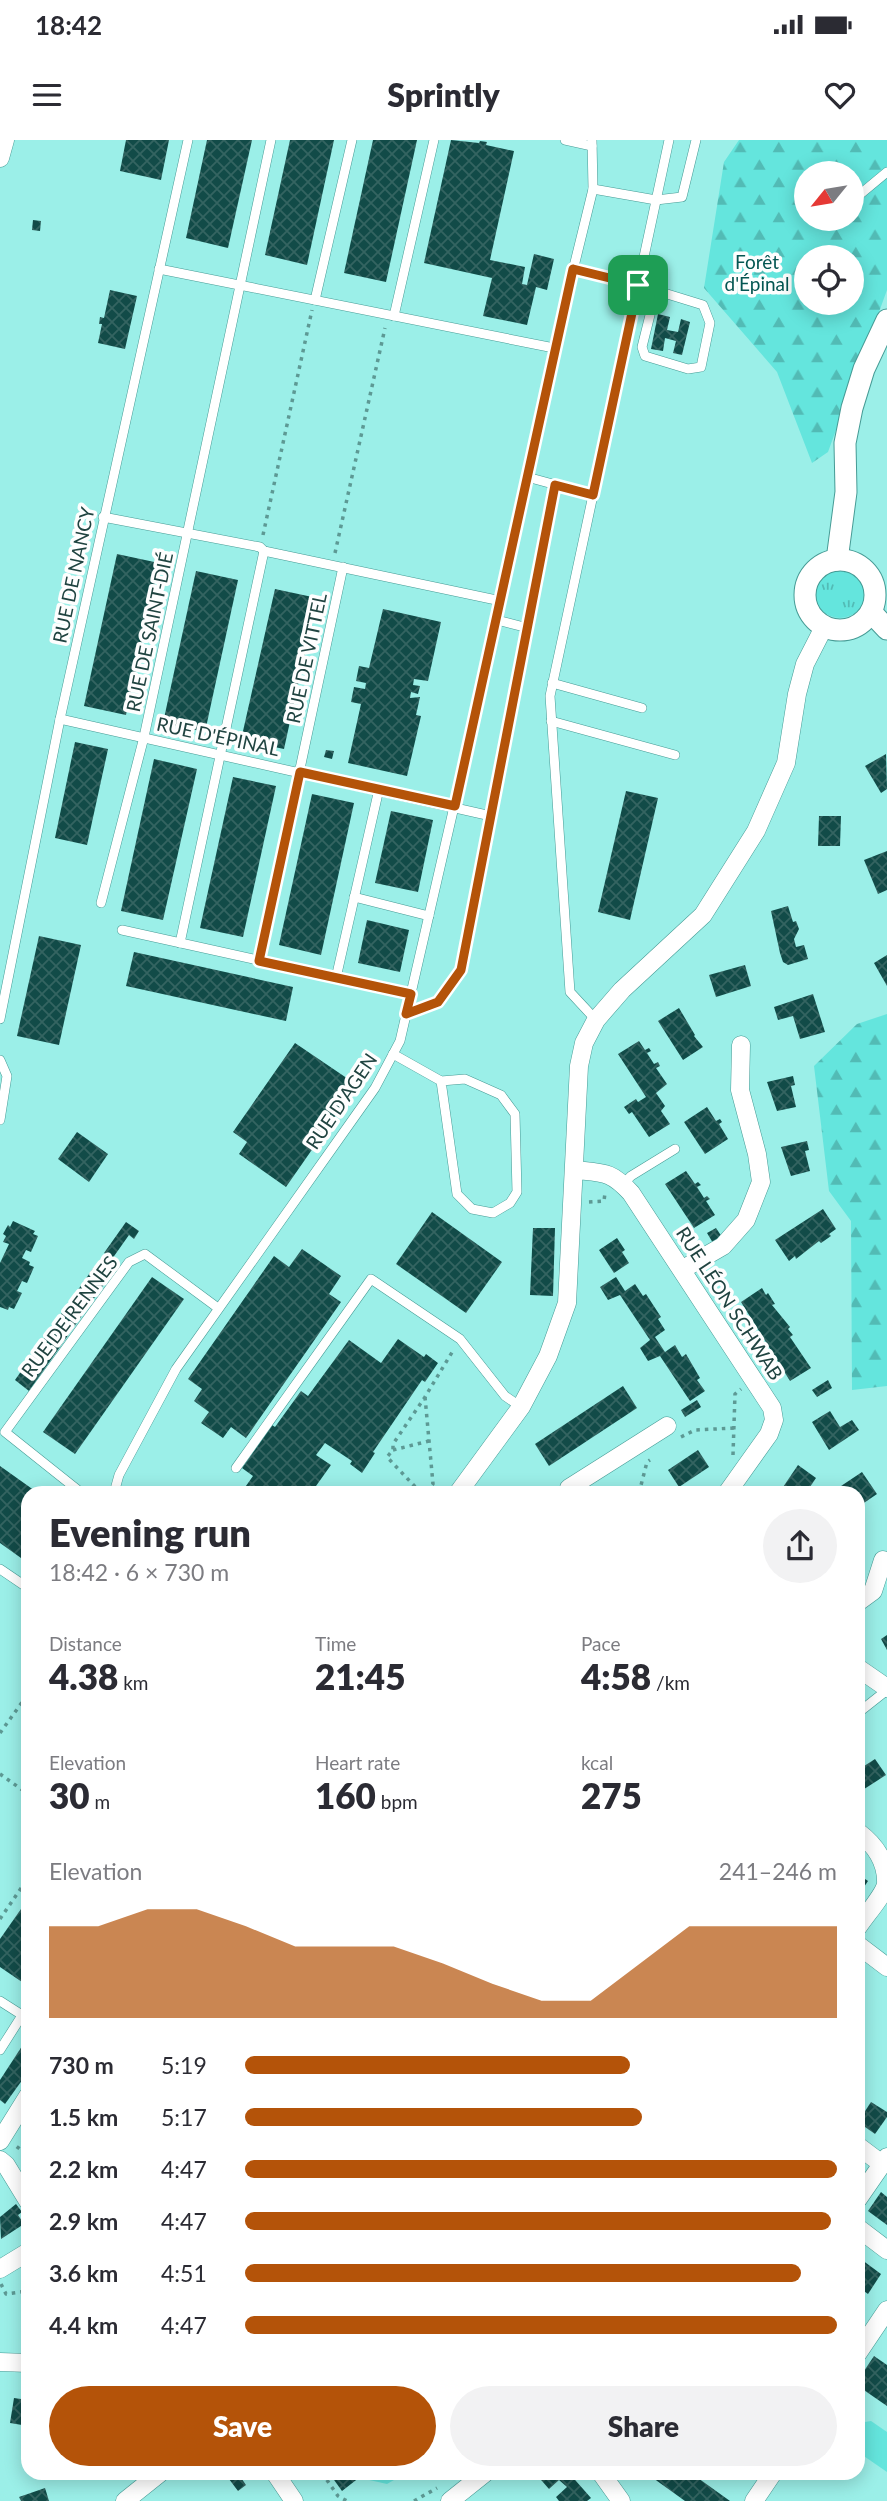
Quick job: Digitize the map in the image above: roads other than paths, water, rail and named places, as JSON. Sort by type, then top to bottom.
[{"type":"street","points":[[0,158],[5,140]]},
{"type":"street","points":[[836,560],[846,492],[845,443],[852,408],[864,369],[887,320]]},
{"type":"street","points":[[836,560],[857,564],[873,584],[875,599],[870,612],[857,626],[848,629],[824,627],[813,618],[806,605],[805,592],[809,578],[816,570],[836,560]]},
{"type":"street","points":[[870,612],[887,629]]},
{"type":"street","points":[[463,1486],[521,1407],[548,1356],[568,1303],[579,1066],[584,1043],[596,1020],[622,990],[703,915],[756,831],[786,763],[797,694],[805,664],[824,627]]},
{"type":"street","points":[[683,1269],[723,1246],[746,1220],[761,1182],[757,1154],[740,1090],[741,1045]]},
{"type":"street","name":"RUE LÉON SCHWAB","points":[[575,1170],[605,1173],[618,1178],[623,1184],[683,1269],[772,1408],[774,1420],[769,1434],[732,1486]]},
{"type":"street","points":[[584,1486],[670,1433]]},
{"type":"street","points":[[865,1597],[873,1591],[883,1560]]},
{"type":"street","points":[[865,1673],[887,1689]]},
{"type":"street","points":[[865,1837],[873,1843],[886,1865],[886,1885],[865,1916]]},
{"type":"street","points":[[865,1950],[887,1967]]},
{"type":"street","points":[[0,2141],[21,2115]]},
{"type":"street","points":[[865,2150],[885,2160],[865,2189]]},
{"type":"street","points":[[0,2160],[21,2190]]},
{"type":"street","points":[[865,2233],[887,2250]]},
{"type":"street","points":[[0,2269],[21,2256]]},
{"type":"street","points":[[865,2343],[887,2310]]},
{"type":"street","points":[[0,2362],[21,2362]]},
{"type":"street","points":[[125,2501],[151,2480]]},
{"type":"street","points":[[280,2480],[294,2501]]},
{"type":"street","points":[[450,2501],[476,2480]]},
{"type":"street","points":[[606,2480],[621,2501]]},
{"type":"street","points":[[754,2501],[768,2480]]},
{"type":"lane","name":"RUE DE NANCY","points":[[0,1019],[103,517],[188,140]]},
{"type":"lane","name":"RUE DE SAINT-DIÉ","points":[[101,903],[144,737],[271,140]]},
{"type":"lane","points":[[315,300],[352,140]]},
{"type":"lane","points":[[391,316],[434,140]]},
{"type":"lane","points":[[565,140],[592,143]]},
{"type":"lane","points":[[596,1020],[570,992],[550,696],[669,140]]},
{"type":"lane","points":[[593,189],[656,200],[682,197],[696,140]]},
{"type":"lane","name":"RUE D'AGEN","points":[[218,1308],[375,1088],[400,1041],[497,620],[554,348],[593,189],[592,143]]},
{"type":"lane","points":[[864,191],[887,172]]},
{"type":"lane","points":[[159,269],[554,348]]},
{"type":"lane","points":[[573,269],[638,285],[656,290],[703,305],[710,323],[701,367],[688,369],[645,356],[642,348],[656,290]]},
{"type":"lane","points":[[527,477],[593,495]]},
{"type":"lane","points":[[406,1014],[438,1002],[461,970],[555,485]]},
{"type":"lane","points":[[103,517],[501,601]]},
{"type":"lane","points":[[180,943],[262,549]]},
{"type":"lane","name":"RUE DE VITTEL","points":[[259,961],[343,567]]},
{"type":"lane","points":[[497,620],[528,628]]},
{"type":"lane","points":[[552,683],[642,708]]},
{"type":"lane","name":"RUE D'ÉPINAL","points":[[60,719],[491,816]]},
{"type":"lane","points":[[551,721],[675,755]]},
{"type":"lane","points":[[336,978],[379,789]]},
{"type":"lane","points":[[354,897],[429,916]]},
{"type":"lane","points":[[122,930],[411,994]]},
{"type":"lane","points":[[393,1054],[441,1081],[465,1079],[501,1095],[515,1114],[517,1192],[510,1203],[493,1213],[472,1209],[457,1194],[441,1081]]},
{"type":"lane","points":[[0,1060],[7,1076],[0,1120]]},
{"type":"lane","points":[[623,1184],[631,1176],[675,1149]]},
{"type":"lane","name":"RUE DE RENNES","points":[[73,1486],[5,1432],[129,1262],[145,1254],[218,1308]]},
{"type":"lane","points":[[236,1468],[371,1279],[460,1339],[505,1396],[521,1407]]},
{"type":"lane","points":[[116,1486],[119,1475],[176,1369],[218,1308]]},
{"type":"lane","points":[[0,1569],[21,1583]]},
{"type":"lane","points":[[865,1707],[887,1689]]},
{"type":"lane","points":[[0,2001],[21,2014]]},
{"type":"lane","points":[[0,2050],[21,2017]]},
{"type":"park label","name":"Forêt d'Épinal","points":[[757,272]]}]
